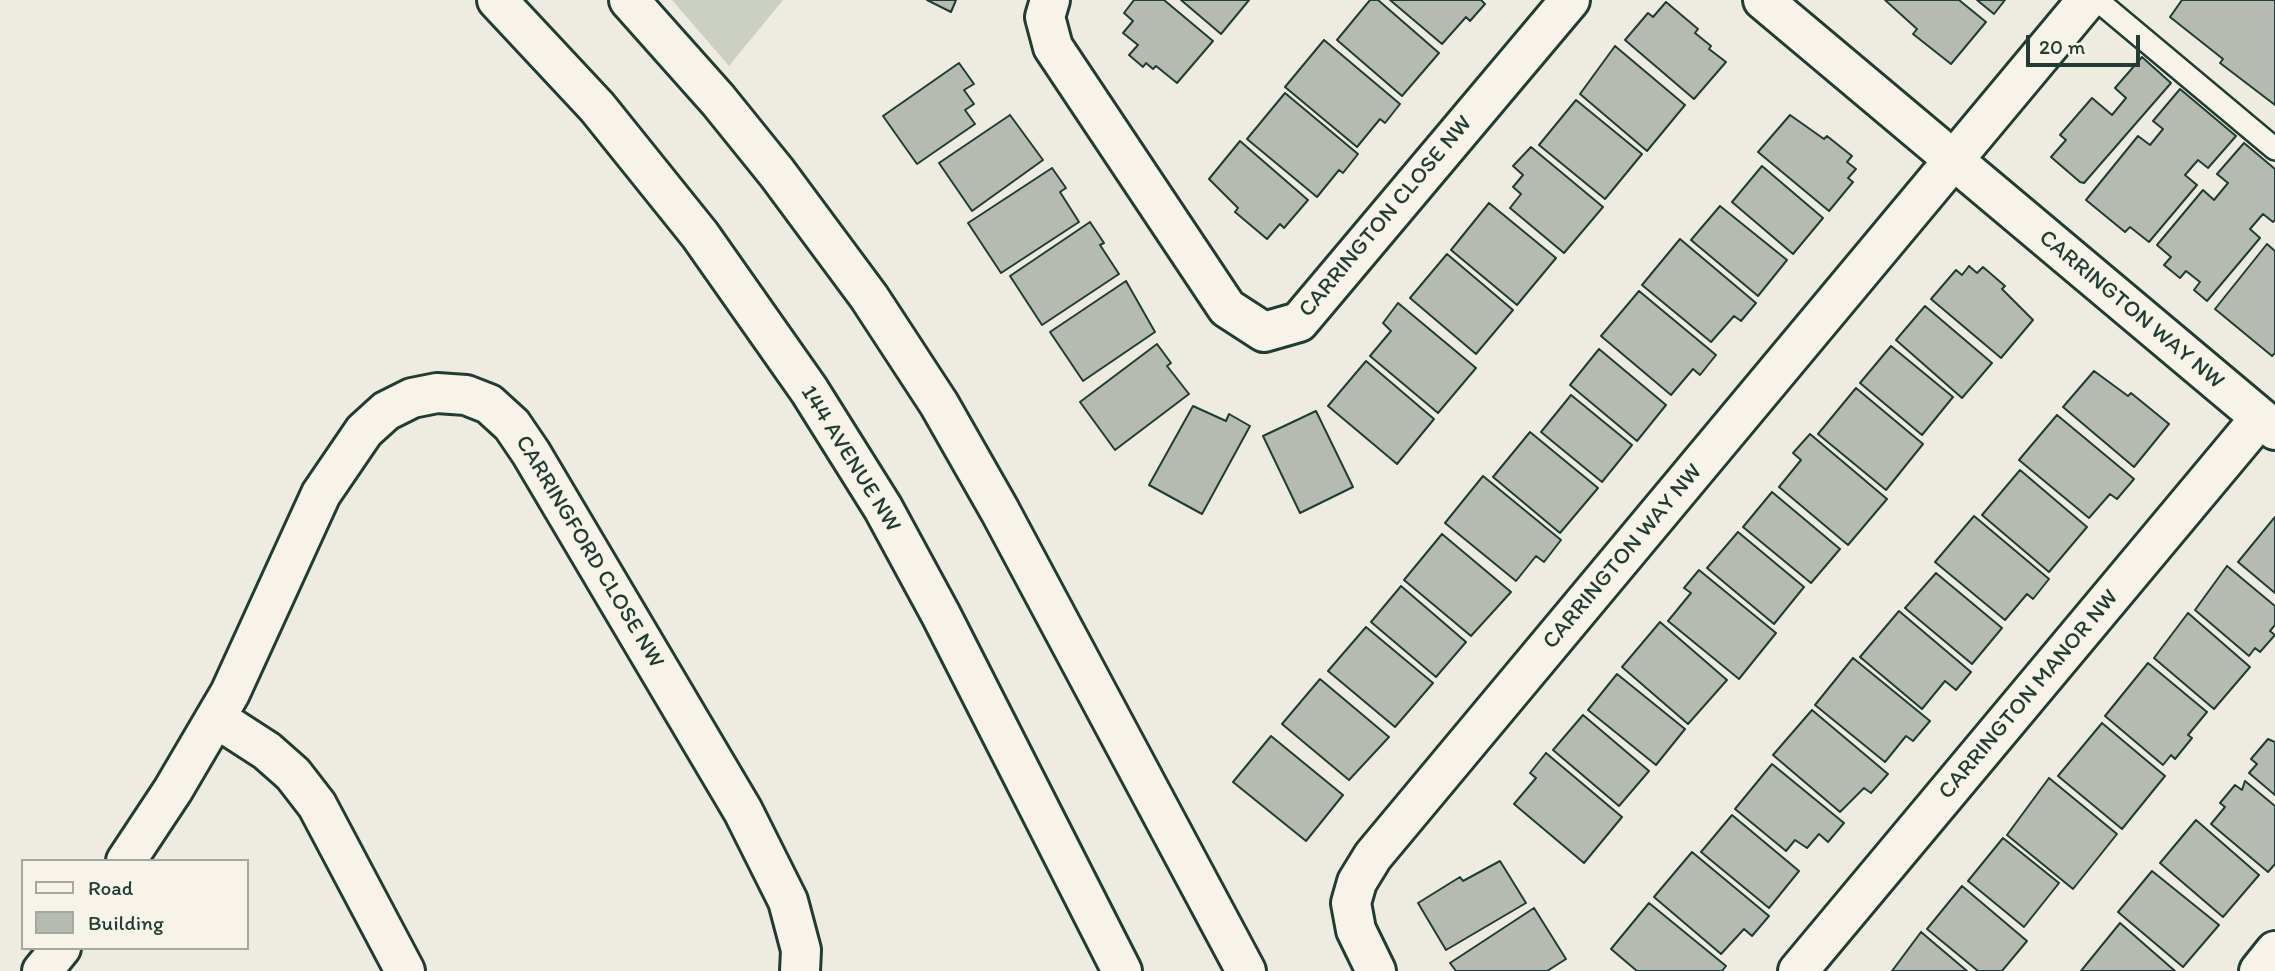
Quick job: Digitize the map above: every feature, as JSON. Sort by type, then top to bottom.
[{"type":"street","name":"144 AVENUE NW","points":[[496,0],[597,107],[700,235],[809,390],[883,508],[941,615],[1122,971]]},
{"type":"street","points":[[629,0],[718,100],[777,173],[869,297],[939,404],[1040,584],[1246,971]]},
{"type":"street","name":"CARRINGTON CLOSE NW","points":[[1050,0],[1045,17],[1053,47],[1227,308],[1264,332],[1299,322],[1570,0]]},
{"type":"street","points":[[1763,0],[1954,162]]},
{"type":"street","name":"CARRINGTON WAY NW","points":[[1376,971],[1356,930],[1351,903],[1357,882],[1373,856],[2087,0]]},
{"type":"street","name":"CARRINGTON WAY NW","points":[[1954,162],[2268,424]]},
{"type":"street","name":"CARRINGFORD CLOSE NW","points":[[127,859],[216,719],[321,495],[363,432],[386,411],[412,398],[437,393],[466,395],[489,404],[512,425],[531,453],[743,811],[788,901],[801,950],[800,971]]},
{"type":"street","name":"CARRINGTON MANOR NW","points":[[1798,971],[2268,424]]},
{"type":"street","points":[[216,719],[267,751],[293,774],[317,805],[405,971]]},
{"type":"street","points":[[42,971],[59,950]]},
{"type":"lane","points":[[2097,0],[2275,149]]},
{"type":"shaded area","points":[[672,0],[783,0],[729,66]]},
{"type":"building","points":[[927,0],[956,0],[951,12]]},
{"type":"building","points":[[1134,0],[1164,0],[1213,41],[1177,83],[1156,66],[1153,69],[1146,63],[1143,67],[1129,55],[1138,45],[1123,33],[1133,21],[1124,13]]},
{"type":"building","points":[[1181,0],[1249,0],[1221,34]]},
{"type":"building","points":[[1370,0],[1378,0],[1439,53],[1402,96],[1337,40]]},
{"type":"building","points":[[1390,0],[1481,0],[1485,4],[1470,21],[1466,17],[1442,44]]},
{"type":"building","points":[[1885,0],[1959,0],[1986,22],[1951,64],[1913,34],[1917,29]]},
{"type":"building","points":[[1977,0],[2005,0],[1994,14]]},
{"type":"building","points":[[2182,0],[2275,0],[2275,105],[2220,63],[2223,59],[2170,17]]},
{"type":"building","points":[[1666,2],[1698,29],[1695,33],[1711,46],[1709,49],[1726,62],[1694,99],[1625,40],[1648,13],[1653,17]]},
{"type":"building","points":[[1324,40],[1400,104],[1385,123],[1380,119],[1357,147],[1285,87]]},
{"type":"building","points":[[1615,46],[1685,105],[1647,151],[1580,94]]},
{"type":"building","points":[[2142,57],[2171,83],[2084,183],[2080,182],[2051,157],[2066,140],[2060,135],[2092,98],[2112,115],[2126,98],[2115,88]]},
{"type":"building","points":[[959,63],[974,84],[964,90],[974,104],[965,110],[975,124],[917,164],[883,116]]},
{"type":"building","points":[[2180,89],[2236,136],[2208,168],[2198,160],[2185,175],[2197,185],[2149,242],[2130,227],[2125,232],[2086,200],[2138,136],[2150,145],[2163,129],[2153,121]]},
{"type":"building","points":[[1285,93],[1358,154],[1343,173],[1339,170],[1317,197],[1247,139]]},
{"type":"building","points":[[1576,100],[1642,154],[1605,199],[1539,145]]},
{"type":"building","points":[[1010,115],[1043,160],[972,211],[939,163]]},
{"type":"building","points":[[1790,115],[1824,139],[1827,136],[1852,156],[1847,162],[1856,169],[1848,178],[1853,182],[1829,211],[1758,152]]},
{"type":"building","points":[[1240,141],[1308,200],[1284,228],[1280,224],[1267,239],[1235,212],[1238,208],[1209,179]]},
{"type":"building","points":[[2244,143],[2275,169],[2275,220],[2273,222],[2263,214],[2250,229],[2260,238],[2207,301],[2194,290],[2200,282],[2186,271],[2180,278],[2164,265],[2171,257],[2157,245],[2203,190],[2214,200],[2228,183],[2217,174]]},
{"type":"building","points":[[1531,147],[1603,207],[1564,253],[1510,208],[1521,194],[1513,187],[1523,175],[1513,166]]},
{"type":"building","points":[[1762,166],[1823,218],[1793,254],[1732,202]]},
{"type":"building","points":[[1052,168],[1066,188],[1060,192],[1079,222],[1001,273],[968,223]]},
{"type":"building","points":[[1489,203],[1556,258],[1517,305],[1451,250]]},
{"type":"building","points":[[1720,206],[1787,260],[1758,296],[1691,240]]},
{"type":"building","points":[[1090,222],[1104,243],[1100,245],[1119,274],[1042,325],[1010,276]]},
{"type":"building","points":[[1680,239],[1756,303],[1741,321],[1734,316],[1711,342],[1642,285]]},
{"type":"building","points":[[2267,244],[2275,251],[2275,353],[2272,356],[2215,309]]},
{"type":"building","points":[[1447,254],[1513,310],[1476,354],[1410,298]]},
{"type":"building","points":[[1969,266],[1977,273],[1983,267],[2005,286],[2002,289],[2033,320],[2001,358],[1931,299],[1956,270],[1962,275]]},
{"type":"building","points":[[1126,281],[1155,332],[1083,381],[1050,332]]},
{"type":"building","points":[[1639,291],[1716,355],[1700,375],[1693,369],[1671,395],[1601,336]]},
{"type":"building","points":[[1398,303],[1476,368],[1438,413],[1370,356],[1391,331],[1383,323]]},
{"type":"building","points":[[1925,306],[1992,363],[1962,398],[1896,340]]},
{"type":"building","points":[[1157,344],[1171,363],[1167,366],[1189,394],[1115,450],[1080,402]]},
{"type":"building","points":[[1891,346],[1953,397],[1922,435],[1860,383]]},
{"type":"building","points":[[1599,349],[1666,405],[1637,441],[1570,385]]},
{"type":"building","points":[[1366,361],[1434,419],[1397,464],[1328,406]]},
{"type":"building","points":[[2094,371],[2128,396],[2131,393],[2169,424],[2134,467],[2063,407]]},
{"type":"building","points":[[1856,388],[1923,444],[1886,490],[1818,434]]},
{"type":"building","points":[[1571,395],[1632,445],[1602,482],[1541,432]]},
{"type":"building","points":[[1193,406],[1226,421],[1229,414],[1250,426],[1202,514],[1149,485]]},
{"type":"building","points":[[1316,411],[1353,487],[1300,513],[1263,436]]},
{"type":"building","points":[[2057,415],[2134,479],[2117,499],[2110,494],[2089,518],[2019,460]]},
{"type":"building","points":[[1530,432],[1598,488],[1560,533],[1493,477]]},
{"type":"building","points":[[1810,434],[1887,499],[1848,545],[1779,487],[1801,460],[1793,453]]},
{"type":"building","points":[[2020,470],[2087,527],[2049,572],[1982,515]]},
{"type":"building","points":[[1483,476],[1561,540],[1544,562],[1536,556],[1516,581],[1445,523]]},
{"type":"building","points":[[1772,492],[1840,549],[1811,583],[1743,527]]},
{"type":"building","points":[[1974,516],[2049,579],[2033,599],[2027,594],[2005,620],[1935,562]]},
{"type":"building","points":[[2275,517],[2275,593],[2238,562]]},
{"type":"building","points":[[1738,532],[1804,587],[1774,624],[1707,568]]},
{"type":"building","points":[[1442,534],[1511,592],[1471,636],[1404,580]]},
{"type":"building","points":[[2227,566],[2275,606],[2275,625],[2270,631],[2275,635],[2260,652],[2255,648],[2249,656],[2195,610]]},
{"type":"building","points":[[1699,570],[1776,633],[1739,679],[1668,621],[1691,593],[1684,588]]},
{"type":"building","points":[[1936,573],[2002,628],[1972,664],[1905,608]]},
{"type":"building","points":[[1401,586],[1466,642],[1436,677],[1371,622]]},
{"type":"building","points":[[1899,611],[1971,672],[1956,690],[1945,681],[1922,709],[1860,657]]},
{"type":"building","points":[[2188,613],[2250,667],[2214,709],[2154,658]]},
{"type":"building","points":[[1660,622],[1727,680],[1688,724],[1622,667]]},
{"type":"building","points":[[1366,627],[1433,683],[1395,727],[1328,671]]},
{"type":"building","points":[[1853,658],[1930,721],[1913,741],[1906,736],[1885,762],[1815,705]]},
{"type":"building","points":[[2148,663],[2207,712],[2188,735],[2192,738],[2175,759],[2171,755],[2163,765],[2105,716]]},
{"type":"building","points":[[1617,674],[1685,729],[1656,765],[1588,710]]},
{"type":"building","points":[[1320,679],[1389,737],[1349,780],[1282,724]]},
{"type":"building","points":[[1812,710],[1888,774],[1871,793],[1864,788],[1840,812],[1773,755]]},
{"type":"building","points":[[1583,715],[1649,771],[1619,806],[1553,750]]},
{"type":"building","points":[[2102,723],[2165,776],[2122,829],[2058,776]]},
{"type":"building","points":[[1271,736],[1343,795],[1306,841],[1233,782]]},
{"type":"building","points":[[2268,739],[2275,742],[2275,795],[2249,773],[2257,764],[2251,759]]},
{"type":"building","points":[[1546,753],[1622,817],[1584,863],[1514,804],[1536,778],[1530,773]]},
{"type":"building","points":[[1772,764],[1844,823],[1828,842],[1819,834],[1807,848],[1795,840],[1786,851],[1735,809]]},
{"type":"building","points":[[2049,778],[2117,834],[2073,889],[2007,835]]},
{"type":"building","points":[[2245,781],[2275,806],[2275,864],[2268,872],[2211,824],[2225,807],[2220,803],[2235,785],[2242,790]]},
{"type":"building","points":[[1732,815],[1799,871],[1769,908],[1701,852]]},
{"type":"building","points":[[2196,820],[2259,875],[2223,917],[2160,863]]},
{"type":"building","points":[[2003,838],[2059,883],[2024,927],[1968,881]]},
{"type":"building","points":[[1692,852],[1769,916],[1752,936],[1744,929],[1721,954],[1654,897]]},
{"type":"building","points":[[1500,861],[1526,903],[1446,950],[1418,903],[1460,877],[1463,881]]},
{"type":"building","points":[[2152,871],[2219,925],[2183,967],[2118,912]]},
{"type":"building","points":[[1962,886],[2027,941],[2002,971],[1978,971],[1927,929]]},
{"type":"building","points":[[1649,903],[1726,966],[1722,971],[1637,971],[1611,949]]},
{"type":"building","points":[[1534,908],[1566,959],[1547,971],[1456,971],[1450,963]]},
{"type":"building","points":[[2120,923],[2175,971],[2081,971]]},
{"type":"building","points":[[1921,932],[1967,971],[1892,971]]}]
